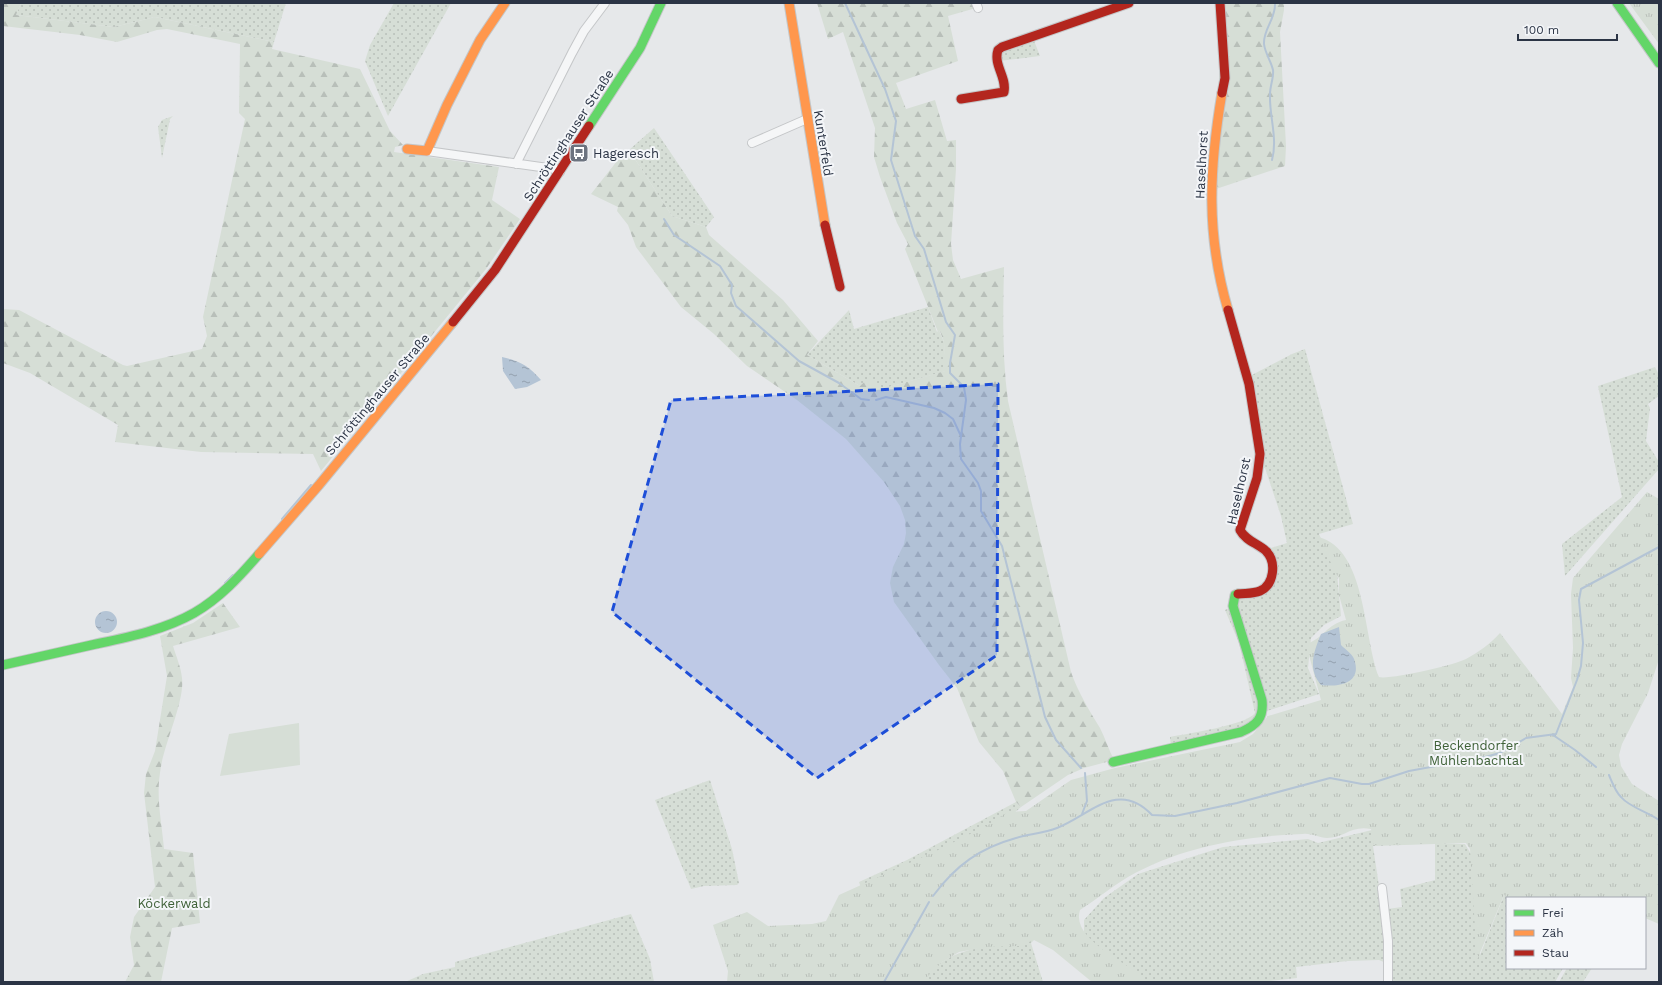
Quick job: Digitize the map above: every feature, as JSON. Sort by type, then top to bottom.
[{"type":"street","points":[[427,151],[447,105],[477,46],[505,3]]},
{"type":"street","points":[[516,164],[571,54],[584,31],[605,3]]},
{"type":"street","name":"Schröttinghauser Straße","points":[[3,665],[138,634],[170,624],[194,613],[234,583],[324,479],[495,270],[640,48],[661,3]]},
{"type":"street","name":"Kunterfeld","points":[[789,3],[826,233],[840,287]]},
{"type":"street","points":[[961,99],[1004,92],[1005,87],[996,58],[996,54],[1002,47],[1129,3]]},
{"type":"street","name":"Haselhorst","points":[[1113,762],[1241,732],[1258,723],[1263,713],[1262,700],[1233,606],[1235,595],[1257,592],[1266,586],[1270,580],[1272,564],[1267,552],[1247,539],[1240,530],[1257,478],[1260,454],[1249,384],[1219,279],[1214,250],[1211,188],[1215,134],[1225,78],[1220,3]]},
{"type":"street","points":[[1617,3],[1659,63]]},
{"type":"street","points":[[752,143],[807,119]]},
{"type":"street","points":[[408,149],[516,164],[560,172]]},
{"type":"street","points":[[1382,888],[1388,942],[1388,982]]},
{"type":"highlighted area","points":[[998,384],[997,655],[817,778],[612,612],[671,400]]},
{"type":"green space","points":[[3,3],[21,3],[16,15],[114,27],[155,17],[274,42],[272,49],[360,69],[390,131],[403,145],[395,147],[394,152],[499,167],[492,200],[520,219],[486,269],[321,471],[313,454],[201,452],[115,442],[118,425],[30,373],[3,363],[3,309],[19,310],[127,366],[202,349],[207,336],[203,317],[245,119],[239,113],[240,44],[167,29],[157,30],[117,42],[80,35],[3,26]]},
{"type":"green space","points":[[21,3],[286,3],[274,42],[155,17],[114,27],[16,15]]},
{"type":"green space","points":[[394,3],[451,3],[388,116],[365,61],[370,45]]},
{"type":"green space","points":[[817,3],[974,3],[976,8],[948,16],[958,61],[896,83],[906,109],[935,100],[947,141],[956,140],[956,169],[951,244],[953,260],[961,279],[1004,267],[1003,318],[1008,401],[1071,672],[1080,694],[1100,728],[1114,760],[1084,768],[1068,775],[1021,807],[1016,802],[1003,771],[979,742],[957,688],[894,602],[890,583],[893,567],[904,544],[906,533],[905,520],[900,506],[884,482],[846,439],[797,400],[747,366],[714,334],[681,307],[636,247],[628,225],[617,211],[618,207],[591,194],[621,156],[629,150],[672,216],[706,227],[709,235],[783,300],[818,341],[807,355],[860,386],[870,377],[882,389],[945,371],[944,342],[940,331],[938,332],[905,249],[908,244],[897,223],[880,177],[874,157],[875,128],[843,32],[828,39]]},
{"type":"green space","points":[[1223,3],[1284,3],[1280,32],[1286,146],[1285,166],[1213,190]]},
{"type":"green space","points":[[1629,3],[1659,3],[1659,44]]},
{"type":"green space","points":[[1033,38],[1040,56],[999,61],[1000,52]]},
{"type":"green space","points":[[173,116],[170,119],[162,158],[158,127],[162,120]]},
{"type":"green space","points":[[654,128],[714,217],[706,227],[672,216],[629,150]]},
{"type":"green space","points":[[928,307],[937,332],[939,330],[944,342],[946,371],[882,389],[860,386],[807,355],[849,310],[854,329]]},
{"type":"green space","points":[[1305,349],[1353,524],[1319,534],[1337,573],[1341,616],[1324,625],[1311,638],[1308,668],[1319,694],[1267,711],[1235,613],[1241,595],[1268,588],[1268,549],[1287,543],[1281,516],[1265,468],[1260,469],[1250,376],[1292,354]]},
{"type":"green space","points":[[1655,367],[1659,375],[1659,396],[1648,404],[1650,408],[1646,441],[1659,462],[1659,469],[1565,576],[1562,544],[1622,497],[1598,386]]},
{"type":"green space","name":"Beckendorfer Mühlenbachtal","points":[[1647,492],[1659,499],[1659,659],[1648,693],[1622,744],[1619,755],[1621,766],[1632,784],[1659,801],[1659,924],[1646,918],[1646,897],[1508,897],[1504,895],[1477,960],[1470,849],[1466,843],[1374,845],[1371,829],[1364,828],[1327,838],[1306,834],[1258,837],[1213,845],[1191,851],[1169,858],[1128,877],[1080,910],[1079,921],[1084,932],[1104,950],[1147,982],[1092,982],[1053,950],[1034,940],[1019,946],[986,947],[959,952],[942,962],[922,982],[727,982],[728,971],[713,925],[747,912],[768,926],[812,924],[826,921],[839,895],[936,851],[990,824],[1007,812],[1026,811],[1071,780],[1115,768],[1240,742],[1253,734],[1268,716],[1321,700],[1306,644],[1317,639],[1334,625],[1346,620],[1339,595],[1339,579],[1318,537],[1334,545],[1346,558],[1355,576],[1379,677],[1408,674],[1460,662],[1480,651],[1500,633],[1562,714],[1573,687],[1571,678],[1573,648],[1571,594],[1573,578]]},
{"type":"green space","name":"Köckerwald","points":[[223,603],[240,627],[173,646],[181,670],[182,688],[162,762],[159,783],[159,802],[164,849],[193,853],[200,923],[172,928],[161,982],[125,982],[134,965],[130,937],[134,917],[155,887],[144,793],[146,774],[155,751],[167,676],[160,636],[193,623]]},
{"type":"green space","points":[[1231,607],[1261,705],[1254,724],[1171,746],[1170,737],[1229,725],[1250,717],[1255,713],[1239,643],[1225,610]]},
{"type":"green space","points":[[299,723],[300,765],[220,776],[229,734]]},
{"type":"green space","points":[[710,780],[732,849],[739,883],[737,885],[704,886],[691,889],[655,800]]},
{"type":"green space","points":[[1016,802],[1021,807],[1012,815],[861,888],[859,882],[907,860]]},
{"type":"green space","points":[[1372,830],[1441,843],[1465,844],[1471,854],[1480,955],[1505,893],[1512,897],[1506,897],[1506,969],[1562,969],[1555,982],[1390,982],[1387,909],[1402,907],[1400,889],[1435,880],[1435,844],[1373,846],[1380,893],[1386,963],[1379,960],[1348,961],[1296,967],[1297,978],[1261,982],[1139,982],[1084,936],[1084,920],[1104,898],[1138,874],[1223,847],[1308,839],[1318,843]]},
{"type":"green space","points":[[631,914],[650,959],[654,982],[405,982],[423,974],[455,967],[455,962]]},
{"type":"green space","points":[[1034,940],[1031,943],[1043,982],[921,982],[944,960],[958,954],[987,946]]},
{"type":"green space","points":[[1566,969],[1591,969],[1583,982],[1559,982]]},
{"type":"water","points":[[502,357],[514,360],[524,365],[541,380],[527,387],[515,389],[503,371]]},
{"type":"water","points":[[106,611],[114,614],[117,622],[114,630],[106,633],[98,630],[95,622],[98,614]]},
{"type":"water","points":[[1339,627],[1341,645],[1354,659],[1356,670],[1351,680],[1346,683],[1340,685],[1321,685],[1314,673],[1314,653],[1321,634]]},
{"type":"waterway","points":[[845,3],[885,89],[896,121],[891,160],[915,236],[924,249],[946,322],[955,335],[950,363],[950,373],[964,387],[966,400],[960,444],[961,459],[978,483],[981,491],[981,511],[1002,546],[1045,717],[1056,740],[1081,768]]},
{"type":"waterway","points":[[1272,160],[1274,152],[1274,135],[1270,94],[1273,70],[1266,51],[1264,39],[1274,14],[1275,3]]},
{"type":"waterway","points":[[664,219],[674,235],[720,266],[732,285],[731,293],[736,306],[799,361],[839,383],[861,399],[869,400]]},
{"type":"waterway","points":[[876,400],[886,397],[934,408],[953,419],[960,434]]},
{"type":"waterway","points":[[282,519],[311,485]]},
{"type":"waterway","points":[[933,896],[960,867],[970,859],[991,847],[1003,842],[1057,828],[1104,803],[1116,800],[1127,800],[1140,805],[1152,815],[1175,816],[1237,803],[1330,778],[1369,784],[1409,771],[1500,753],[1526,738],[1556,734],[1581,666],[1583,643],[1579,600],[1581,589],[1659,547]]},
{"type":"waterway","points":[[225,583],[233,575]]},
{"type":"waterway","points":[[1553,735],[1596,767]]},
{"type":"waterway","points":[[1082,814],[1087,801],[1085,773]]},
{"type":"waterway","points":[[1609,775],[1617,792],[1624,801],[1659,820]]},
{"type":"waterway","points":[[884,982],[929,902]]},
{"type":"traffic: fast","points":[[589,126],[640,48],[661,3]]},
{"type":"traffic: fast","points":[[1617,3],[1659,63]]},
{"type":"traffic: fast","points":[[3,665],[134,636],[183,619],[221,594],[259,554]]},
{"type":"traffic: fast","points":[[1113,762],[1241,732],[1251,727],[1258,720],[1262,712],[1262,700],[1233,606],[1235,595],[1238,594]]},
{"type":"traffic: slow","points":[[407,149],[427,151],[447,105],[480,40],[505,3]]},
{"type":"traffic: slow","points":[[789,3],[825,225]]},
{"type":"traffic: slow","points":[[1222,93],[1214,148],[1212,202],[1216,255],[1228,310]]},
{"type":"traffic: slow","points":[[259,554],[319,485],[453,322]]},
{"type":"traffic: jam","points":[[961,99],[1004,92],[1004,81],[997,61],[998,50],[1002,47],[1129,3]]},
{"type":"traffic: jam","points":[[1220,3],[1225,78],[1222,93]]},
{"type":"traffic: jam","points":[[453,322],[495,270],[589,126]]},
{"type":"traffic: jam","points":[[825,225],[840,287]]},
{"type":"traffic: jam","points":[[1228,310],[1249,384],[1260,454],[1257,478],[1240,530],[1248,539],[1266,551],[1272,561],[1273,567],[1271,579],[1265,588],[1255,593],[1238,594]]},
{"type":"place","name":"Hageresch","points":[[579,153]]}]
